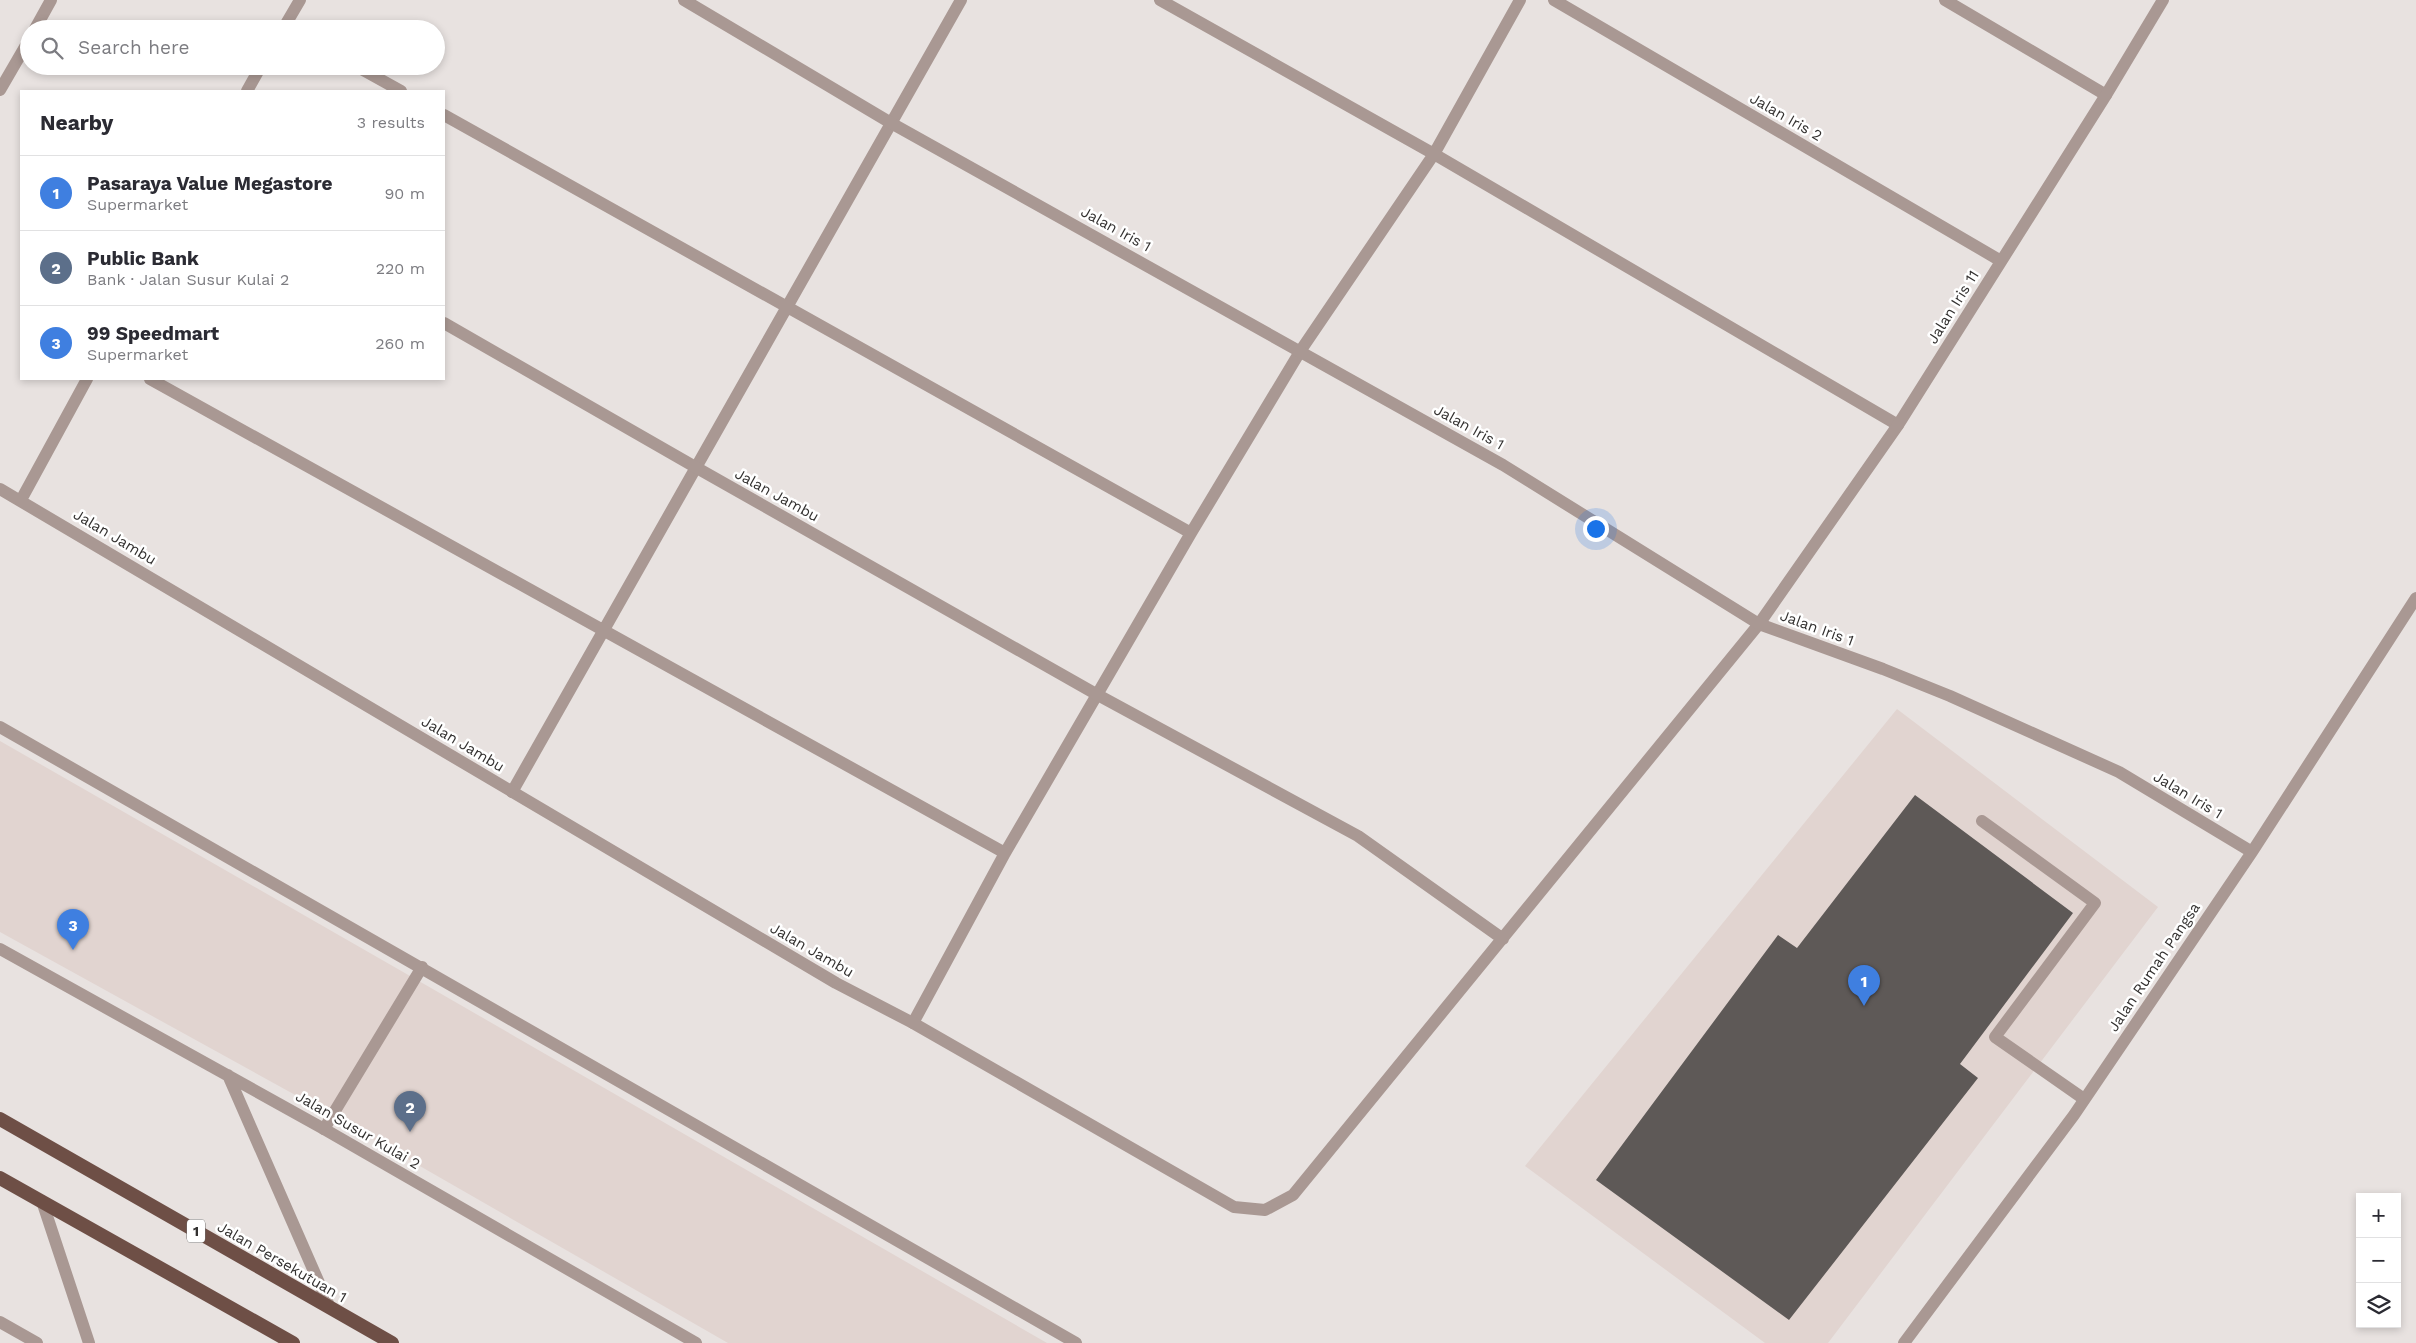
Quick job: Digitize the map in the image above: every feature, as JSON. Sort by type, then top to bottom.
[{"type":"highway","name":"Jalan Persekutuan 1","points":[[0,1119],[392,1343]]},
{"type":"highway","points":[[0,1178],[293,1343]]},
{"type":"street","points":[[40,20],[51,0]]},
{"type":"street","points":[[290,20],[300,0]]},
{"type":"street","name":"Jalan Iris 1","points":[[684,0],[891,123],[1301,350],[1503,465],[1759,624],[1884,669],[1950,696],[2110,768],[2252,852]]},
{"type":"street","points":[[512,792],[961,0]]},
{"type":"street","points":[[1160,0],[1434,154],[1898,425]]},
{"type":"street","points":[[913,1023],[1005,853],[1191,533],[1301,350],[1434,154],[1520,0]]},
{"type":"street","name":"Jalan Iris 2","points":[[1554,0],[2001,261]]},
{"type":"street","points":[[1945,0],[2106,95]]},
{"type":"street","name":"Jalan Iris 11","points":[[1503,939],[1759,624],[1898,425],[2106,95],[2162,0]]},
{"type":"street","points":[[0,90],[20,56]]},
{"type":"street","points":[[248,90],[257,75]]},
{"type":"street","points":[[372,75],[399,90]]},
{"type":"street","points":[[445,116],[1191,533]]},
{"type":"street","name":"Jalan Jambu","points":[[0,489],[836,983],[913,1023],[1234,1207],[1265,1210],[1292,1195],[1503,939],[1358,836],[1096,694],[445,323]]},
{"type":"street","points":[[21,500],[86,380]]},
{"type":"street","points":[[152,380],[1005,853]]},
{"type":"street","name":"Jalan Rumah Pangsa","points":[[1904,1343],[2084,1099],[2252,852],[2416,598]]},
{"type":"street","points":[[0,727],[1076,1343]]},
{"type":"street","points":[[1982,820],[2095,903],[1995,1037],[2084,1099]]},
{"type":"street","name":"Jalan Susur Kulai 2","points":[[0,949],[324,1128],[696,1343]]},
{"type":"street","points":[[324,1128],[422,967]]},
{"type":"street","points":[[228,1075],[330,1308]]},
{"type":"street","points":[[42,1202],[89,1343]]},
{"type":"street","points":[[0,1322],[37,1343]]},
{"type":"shaded area","points":[[1897,709],[2158,907],[1828,1343],[1765,1343],[1525,1166]]},
{"type":"shaded area","points":[[0,741],[1047,1343],[728,1343],[317,1107],[0,932]]},
{"type":"building","points":[[1915,795],[2073,913],[1960,1064],[1978,1078],[1789,1320],[1596,1180],[1778,935],[1797,948]]},
{"type":"place","name":"99 Speedmart","points":[[73,950]]},
{"type":"place","name":"Pasaraya Value Megastore","points":[[1864,1006]]},
{"type":"place","name":"Public Bank","points":[[410,1132]]}]
